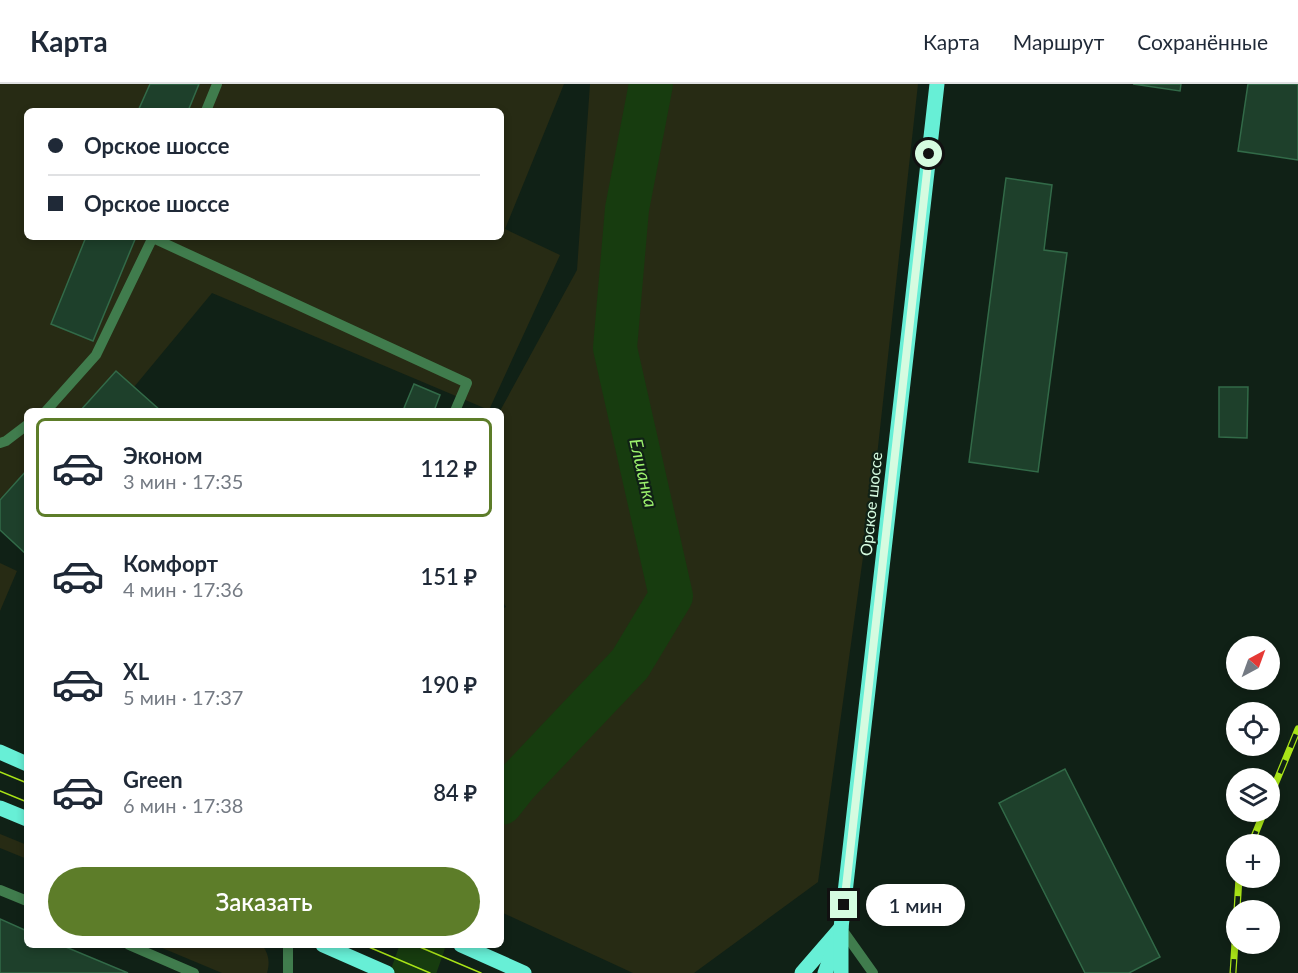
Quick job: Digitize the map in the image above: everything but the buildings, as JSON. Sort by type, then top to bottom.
[{"type":"main road","name":"Орское шоссе","points":[[841,928],[937,84]]},
{"type":"main road","points":[[0,752],[24,763]]},
{"type":"main road","points":[[0,808],[24,818]]},
{"type":"main road","points":[[802,973],[841,928]]},
{"type":"main road","points":[[825,973],[841,928]]},
{"type":"main road","points":[[841,928],[841,973]]},
{"type":"main road","points":[[330,948],[387,973]]},
{"type":"main road","points":[[468,948],[524,973]]},
{"type":"lane","points":[[207,108],[217,84]]},
{"type":"lane","points":[[49,408],[96,355],[152,240]]},
{"type":"lane","points":[[157,240],[467,383],[456,408]]},
{"type":"lane","points":[[0,443],[24,427]]},
{"type":"lane","points":[[0,890],[24,900]]},
{"type":"lane","points":[[841,928],[873,973]]},
{"type":"lane","points":[[136,948],[195,973]]},
{"type":"lane","points":[[288,948],[288,973]]},
{"type":"green space","points":[[0,84],[564,84],[505,229],[560,255],[490,408],[484,408],[212,293],[134,387],[116,371],[83,408],[24,408],[24,473],[0,500]]},
{"type":"green space","points":[[590,84],[918,84],[877,456],[818,882],[694,973],[633,973],[504,913],[504,608],[506,607],[504,604],[504,408],[502,408],[577,270]]},
{"type":"green space","points":[[0,563],[17,571],[0,611]]},
{"type":"green space","points":[[0,834],[24,844],[24,858],[0,848]]},
{"type":"green space","points":[[162,948],[264,948],[266,952],[269,962],[267,973],[222,973]]},
{"type":"waterway","name":"Елшанка","points":[[504,799],[630,664],[671,596],[615,348],[627,209],[651,84]]},
{"type":"waterway","name":"Елшанка","points":[[413,973],[422,948]]},
{"type":"tram line","points":[[0,772],[24,782]]},
{"type":"tram line","points":[[0,791],[24,801]]},
{"type":"tram line","points":[[371,948],[430,973]]},
{"type":"tram line","points":[[422,948],[481,973]]},
{"type":"railway","points":[[1280,772],[1298,729]]},
{"type":"railway","points":[[1255,834],[1260,822]]},
{"type":"railway","points":[[1238,888],[1238,900]]},
{"type":"railway","points":[[1233,973],[1234,954]]},
{"type":"route","points":[[844,905],[929,154]]}]
